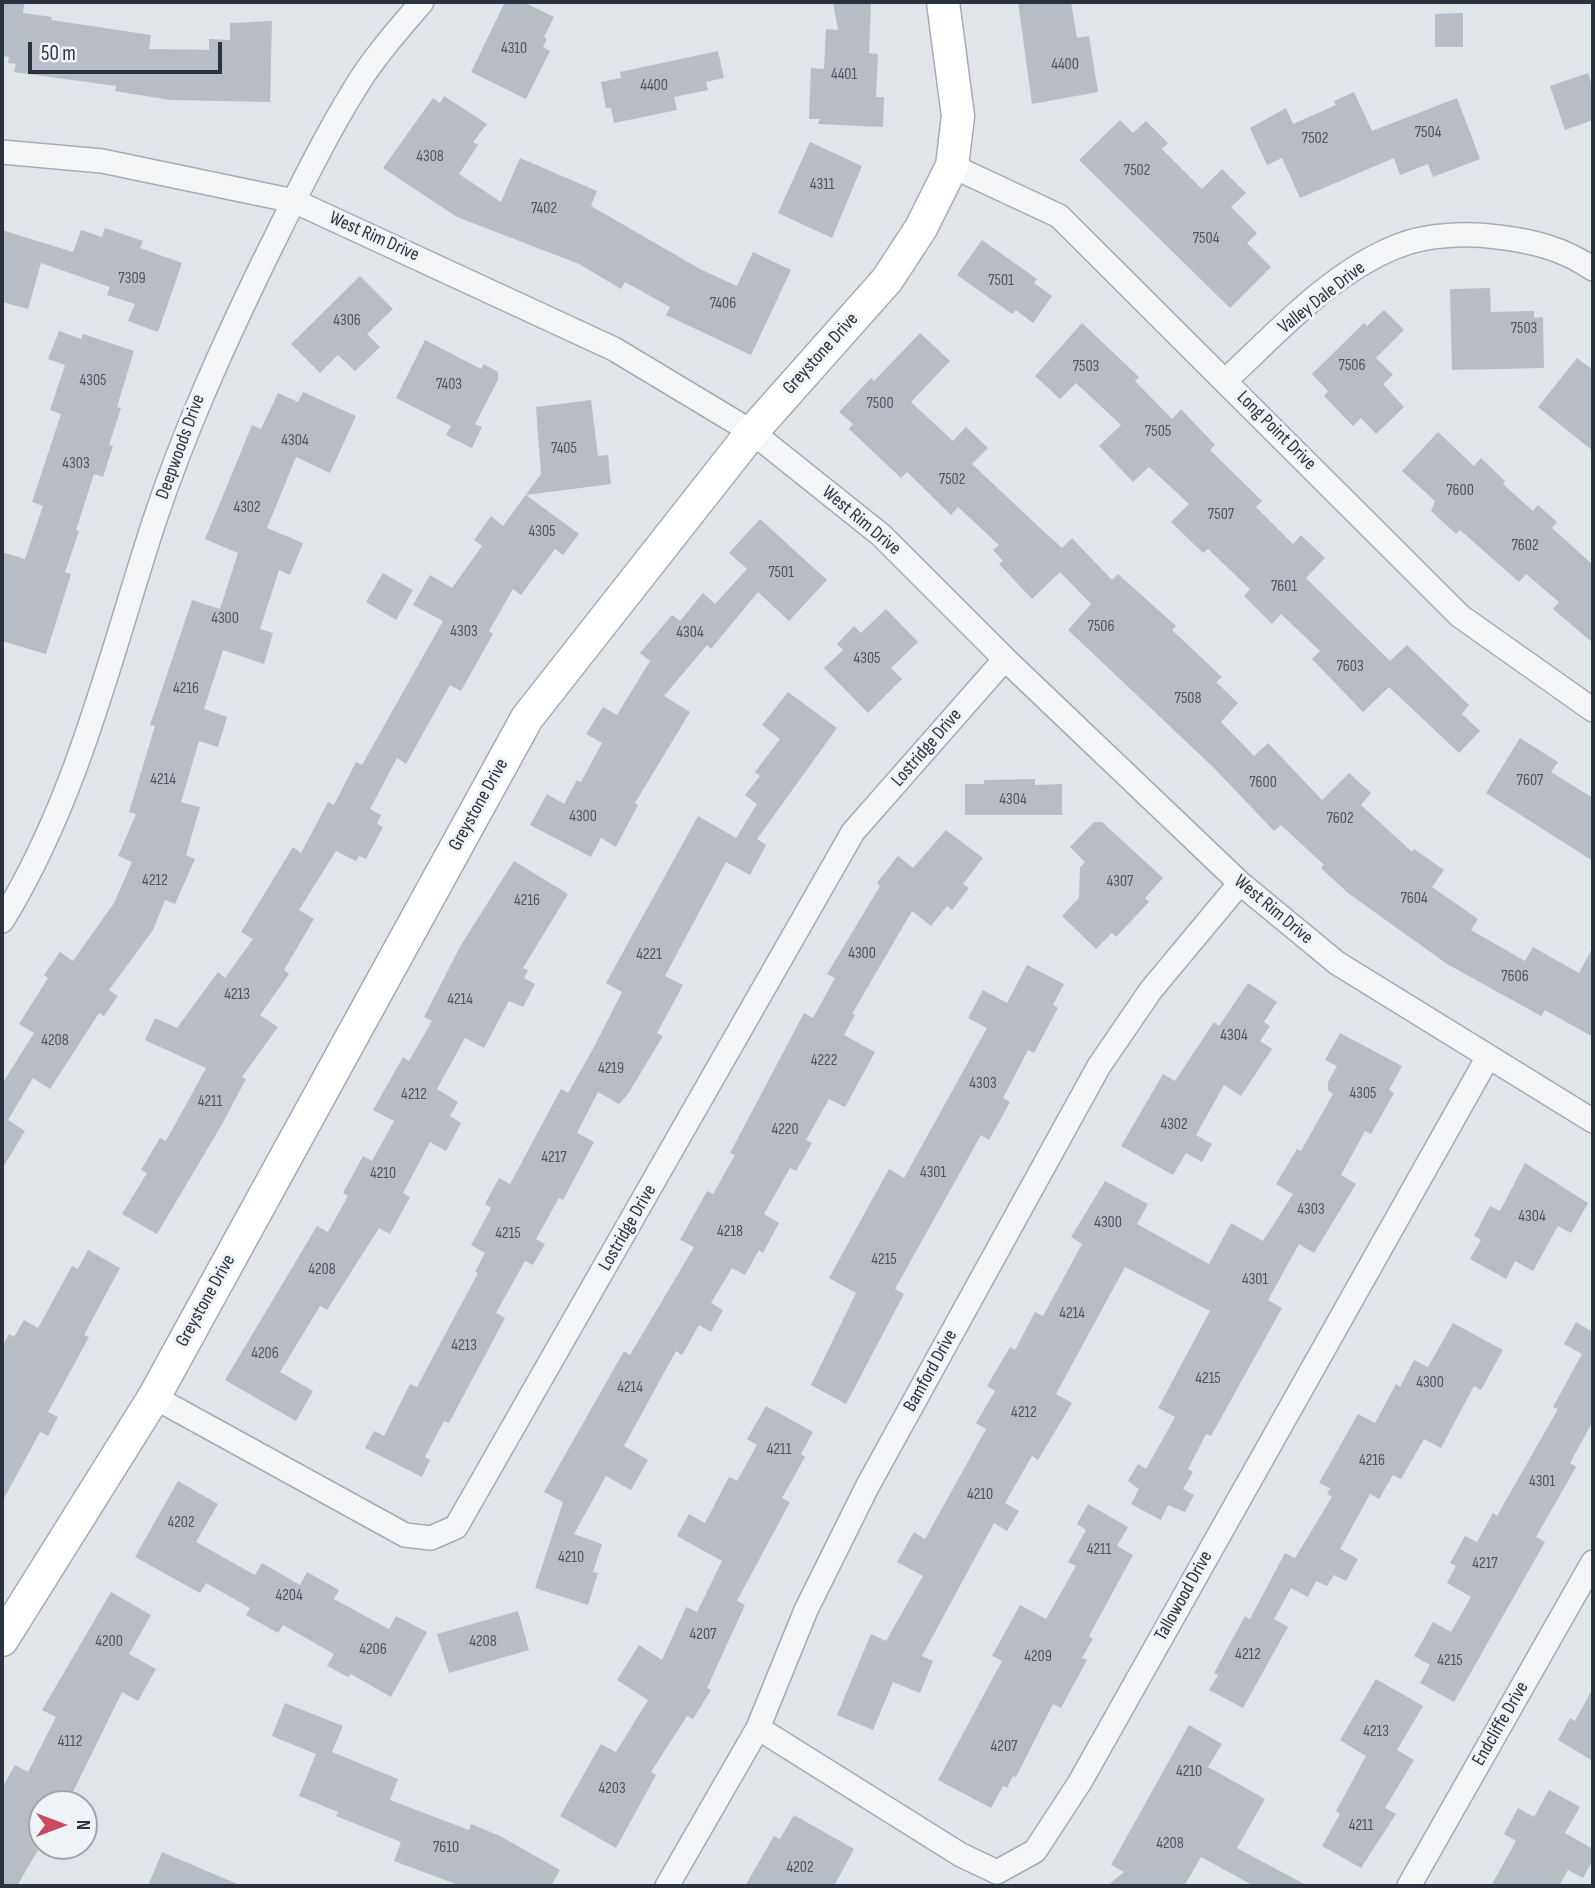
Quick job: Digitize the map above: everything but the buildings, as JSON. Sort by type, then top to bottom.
[{"type":"street","name":"Deepwoods Drive","points":[[2,922],[44,848],[74,771],[187,428],[207,379],[294,201],[354,88],[422,2]]},
{"type":"street","name":"Greystone Drive","points":[[2,1640],[154,1396],[527,718],[752,432],[887,280],[921,228],[952,166],[958,116],[943,2]]},
{"type":"street","name":"West Rim Drive","points":[[2,152],[102,161],[294,201],[614,349],[752,432],[881,535],[1005,659],[1240,883],[1337,964],[1593,1121]]},
{"type":"street","name":"Long Point Drive","points":[[952,166],[1059,216],[1460,616],[1593,710]]},
{"type":"street","name":"Valley Dale Drive","points":[[1226,380],[1306,305],[1355,268],[1399,245],[1442,237],[1484,235],[1509,238],[1544,245],[1576,257],[1593,269]]},
{"type":"street","name":"Lostridge Drive","points":[[154,1396],[405,1535],[431,1538],[456,1527],[853,832],[1005,659]]},
{"type":"street","name":"Bamford Drive","points":[[667,1886],[758,1728],[807,1610],[867,1487],[1099,1066],[1151,990],[1240,883]]},
{"type":"street","name":"Tallowood Drive","points":[[758,1728],[961,1855],[997,1872],[1034,1851],[1080,1782],[1488,1058]]},
{"type":"street","name":"Endcliffe Drive","points":[[1409,1886],[1593,1562]]}]
